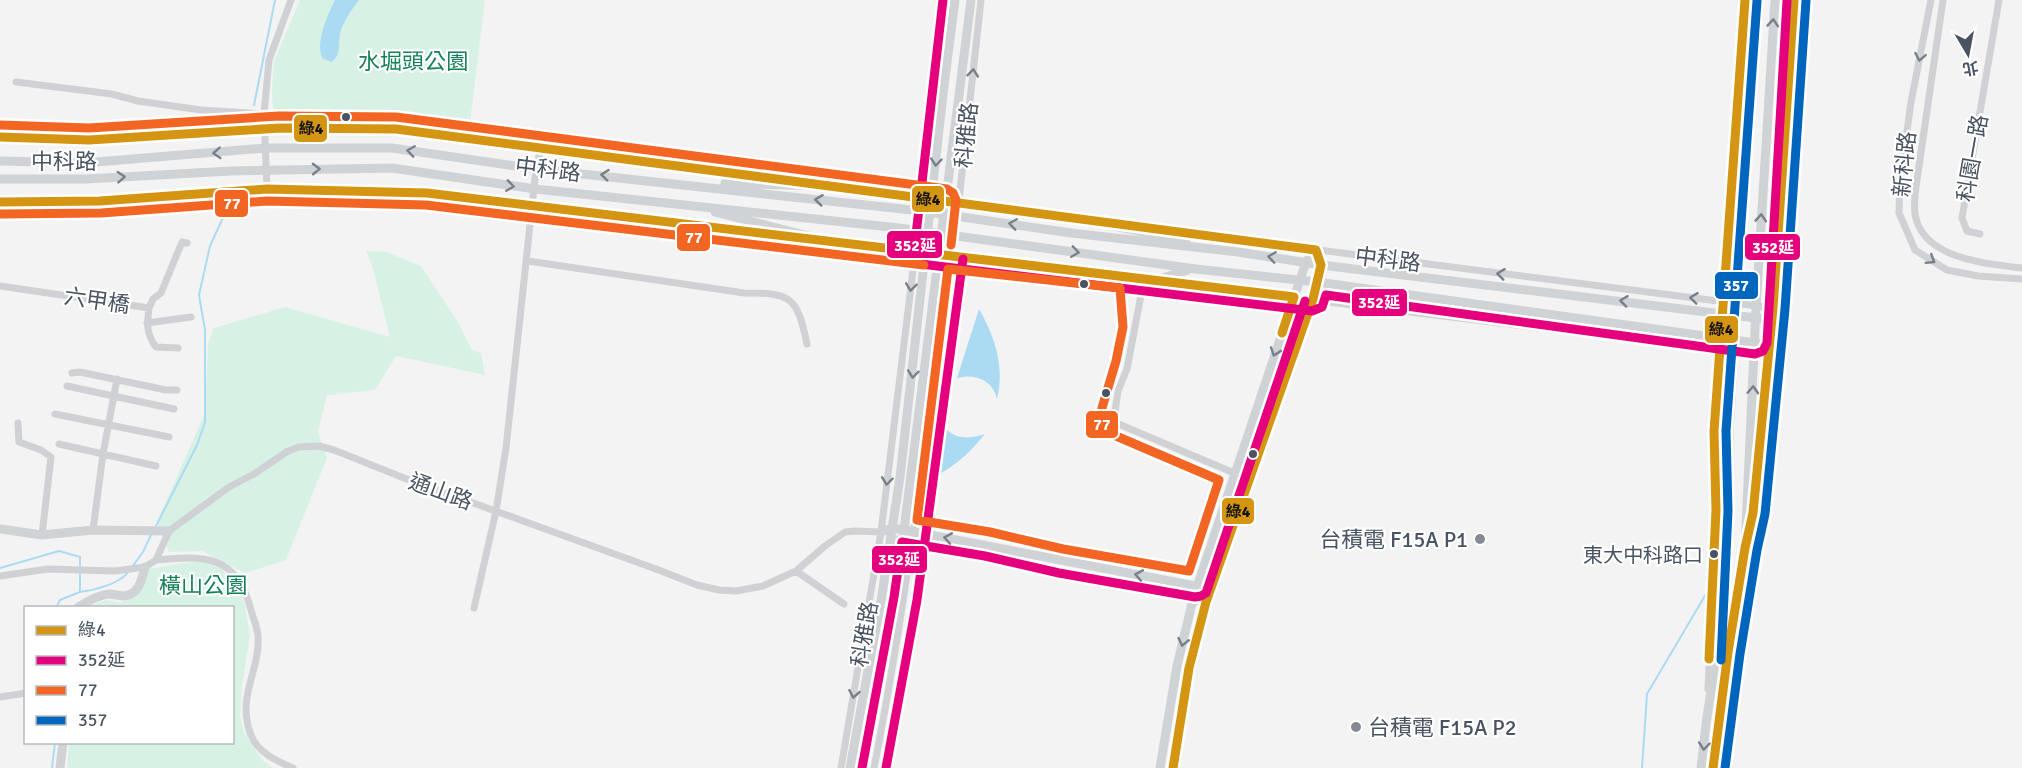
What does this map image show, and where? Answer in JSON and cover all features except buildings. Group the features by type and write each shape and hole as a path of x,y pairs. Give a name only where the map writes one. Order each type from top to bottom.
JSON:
{"street":[{"path":"267,189 264,114 269,60 283,16 291,0"},
{"name":"科雅路","path":"841,768 881,532 921,252 928,232 927,199 946,0"},
{"name":"科雅路","path":"927,199 955,0"},
{"name":"科雅路","path":"864,768 904,530 971,0"},
{"name":"科雅路","path":"874,768 914,537 947,277 955,236 981,0"},
{"path":"1706,724 1716,510 1714,431 1745,0"},
{"path":"1701,768 1723,610 1728,543 1729,431 1733,352 1757,0"},
{"path":"1745,548 1755,318 1775,0"},
{"path":"1713,768 1728,652 1753,513 1773,308 1794,0"},
{"name":"新科路","path":"1931,0 1911,102 1900,182 1899,213 1915,250 1947,270 1978,276 2022,279"},
{"name":"新科路","path":"1943,0 1915,215 1924,234 1940,249 1979,263 2022,268"},
{"name":"科園一路","path":"1980,234 1967,231 1962,218 1999,0"},
{"path":"16,82 112,94 138,101 190,109 264,114"},
{"name":"中科路","path":"0,137 89,140 265,130 396,129 1095,222 1773,308"},
{"path":"474,608 496,511 506,448 528,261 536,169 541,147"},
{"name":"中科路","path":"0,161 84,163 266,148 392,148 536,169 663,181 926,212 1071,233 1238,252 1321,265 1772,320"},
{"name":"中科路","path":"0,179 86,179 267,170 392,168 535,189 928,232 1196,269 1317,282 1770,345"},
{"path":"663,181 821,186"},
{"name":"中科路","path":"0,202 100,201 267,189 427,193 1769,356"},
{"path":"684,204 824,240"},
{"name":"科雅路","path":"850,768 882,596 904,442 921,252 918,231 926,212"},
{"path":"1095,222 1238,252"},
{"name":"六甲橋","path":"0,286 149,308 153,299 161,293 182,242 187,243"},
{"path":"1160,768 1177,666 1197,585 1299,280 1306,262 1316,250"},
{"path":"1173,768 1189,668 1206,602 1313,299 1321,265 1316,250"},
{"path":"528,261 744,293 770,293 785,296 796,305 807,344"},
{"path":"1196,269 1156,280 1141,295 1127,369 1118,391 1113,418 1114,422 1234,473"},
{"path":"149,308 148,336 156,347 178,348"},
{"path":"147,323 191,317"},
{"path":"72,373 80,372 166,390 177,390"},
{"path":"93,530 103,454 117,379"},
{"path":"67,386 174,409"},
{"path":"55,414 169,437"},
{"path":"18,423 20,442 41,450 51,458 42,535"},
{"path":"59,444 156,466"},
{"name":"通山路","path":"169,531 229,487 254,474 288,451 298,447 319,446 656,568 697,585 719,590 736,591 763,586 796,571 845,532 881,532"},
{"path":"881,532 892,528 904,530 914,537 1206,602"},
{"path":"0,529 42,535 93,530 169,531 156,560"},
{"path":"881,532 890,539 902,540 914,537 1211,589"},
{"path":"0,576 48,569 126,570 145,567 156,560 191,558 210,560 227,567 242,583 258,636 246,696 248,723 252,737 270,757 293,768"},
{"path":"80,606 89,600 107,594 125,596 136,591 145,567"},
{"path":"796,571 844,604"},
{"path":"0,697 24,693"},
{"path":"60,768 63,744"}],"green space":[{"name":"水堀頭公園","path":"300,0 485,0 469,130 397,121 274,121 272,92 274,61"},
{"path":"366,251 386,252 421,266 458,322 472,350 481,353 485,375 396,356 375,390 327,395 318,432 327,458 286,560 245,573 202,551 169,552 157,522 205,413 208,343 214,328 285,307 390,337 372,265"},
{"name":"橫山公園","path":"210,559 239,588 250,635 240,717 244,732 263,761 273,768 67,768 69,744 234,744 234,606 90,606 106,600 121,603 136,594 148,569"}],"water":[{"path":"335,0 359,0 343,26 337,55 332,62 323,59 320,46 323,30"},
{"path":"979,309 990,330 997,352 1000,375 997,399 992,387 977,377 957,378"},
{"path":"943,426 952,434 962,437 985,434 959,461 927,480"}],"waterway":[{"path":"254,105 275,0"},
{"path":"250,126 252,117"},
{"path":"155,528 197,445 205,422 205,330 199,295 210,246 227,209 229,197"},
{"path":"132,567 143,552 152,533"},
{"path":"0,568 59,551 80,557 80,592 60,600 57,606"},
{"path":"80,592 113,583 129,571"},
{"path":"1642,768 1647,694 1706,594"},
{"path":"52,768 55,744"}],"transit line":[{"name":"352延","path":"943,0 914,252 915,259 921,264 1312,311 1322,307 1326,295 1755,354 1763,351 1767,343 1787,1"},
{"name":"綠4","path":"1709,659 1716,510 1714,431 1745,0"},
{"name":"綠4","path":"1713,768 1728,652 1753,513 1773,308 1794,0"},
{"name":"357","path":"1721,660 1728,511 1726,431 1757,1"},
{"name":"357","path":"1725,768 1740,654 1765,514 1785,309 1806,1"},
{"name":"77","path":"0,125 89,128 279,116 396,117 947,189 953,193 956,200 951,245"},
{"name":"綠4","path":"0,137 89,140 280,128 396,129 1316,250 1321,265 1313,299 1206,602 1189,668 1173,768"},
{"name":"綠4","path":"0,202 100,201 267,189 427,193 1294,297 1282,333"},
{"name":"77","path":"0,214 101,213 267,201 426,205 924,265"},
{"name":"352延","path":"886,768 917,600 963,259"},
{"name":"77","path":"948,269 1120,288 1123,327 1102,408 1102,425 1109,433 1219,480 1189,571 917,520 948,269"},
{"name":"352延","path":"862,768 902,542 1195,597 1206,593 1305,301"}],"place":[{"name":"台積電 F15A P1","path":"1480,539"},
{"name":"東大中科路口","path":"1714,554"},
{"name":"台積電 F15A P2","path":"1356,727"}]}
